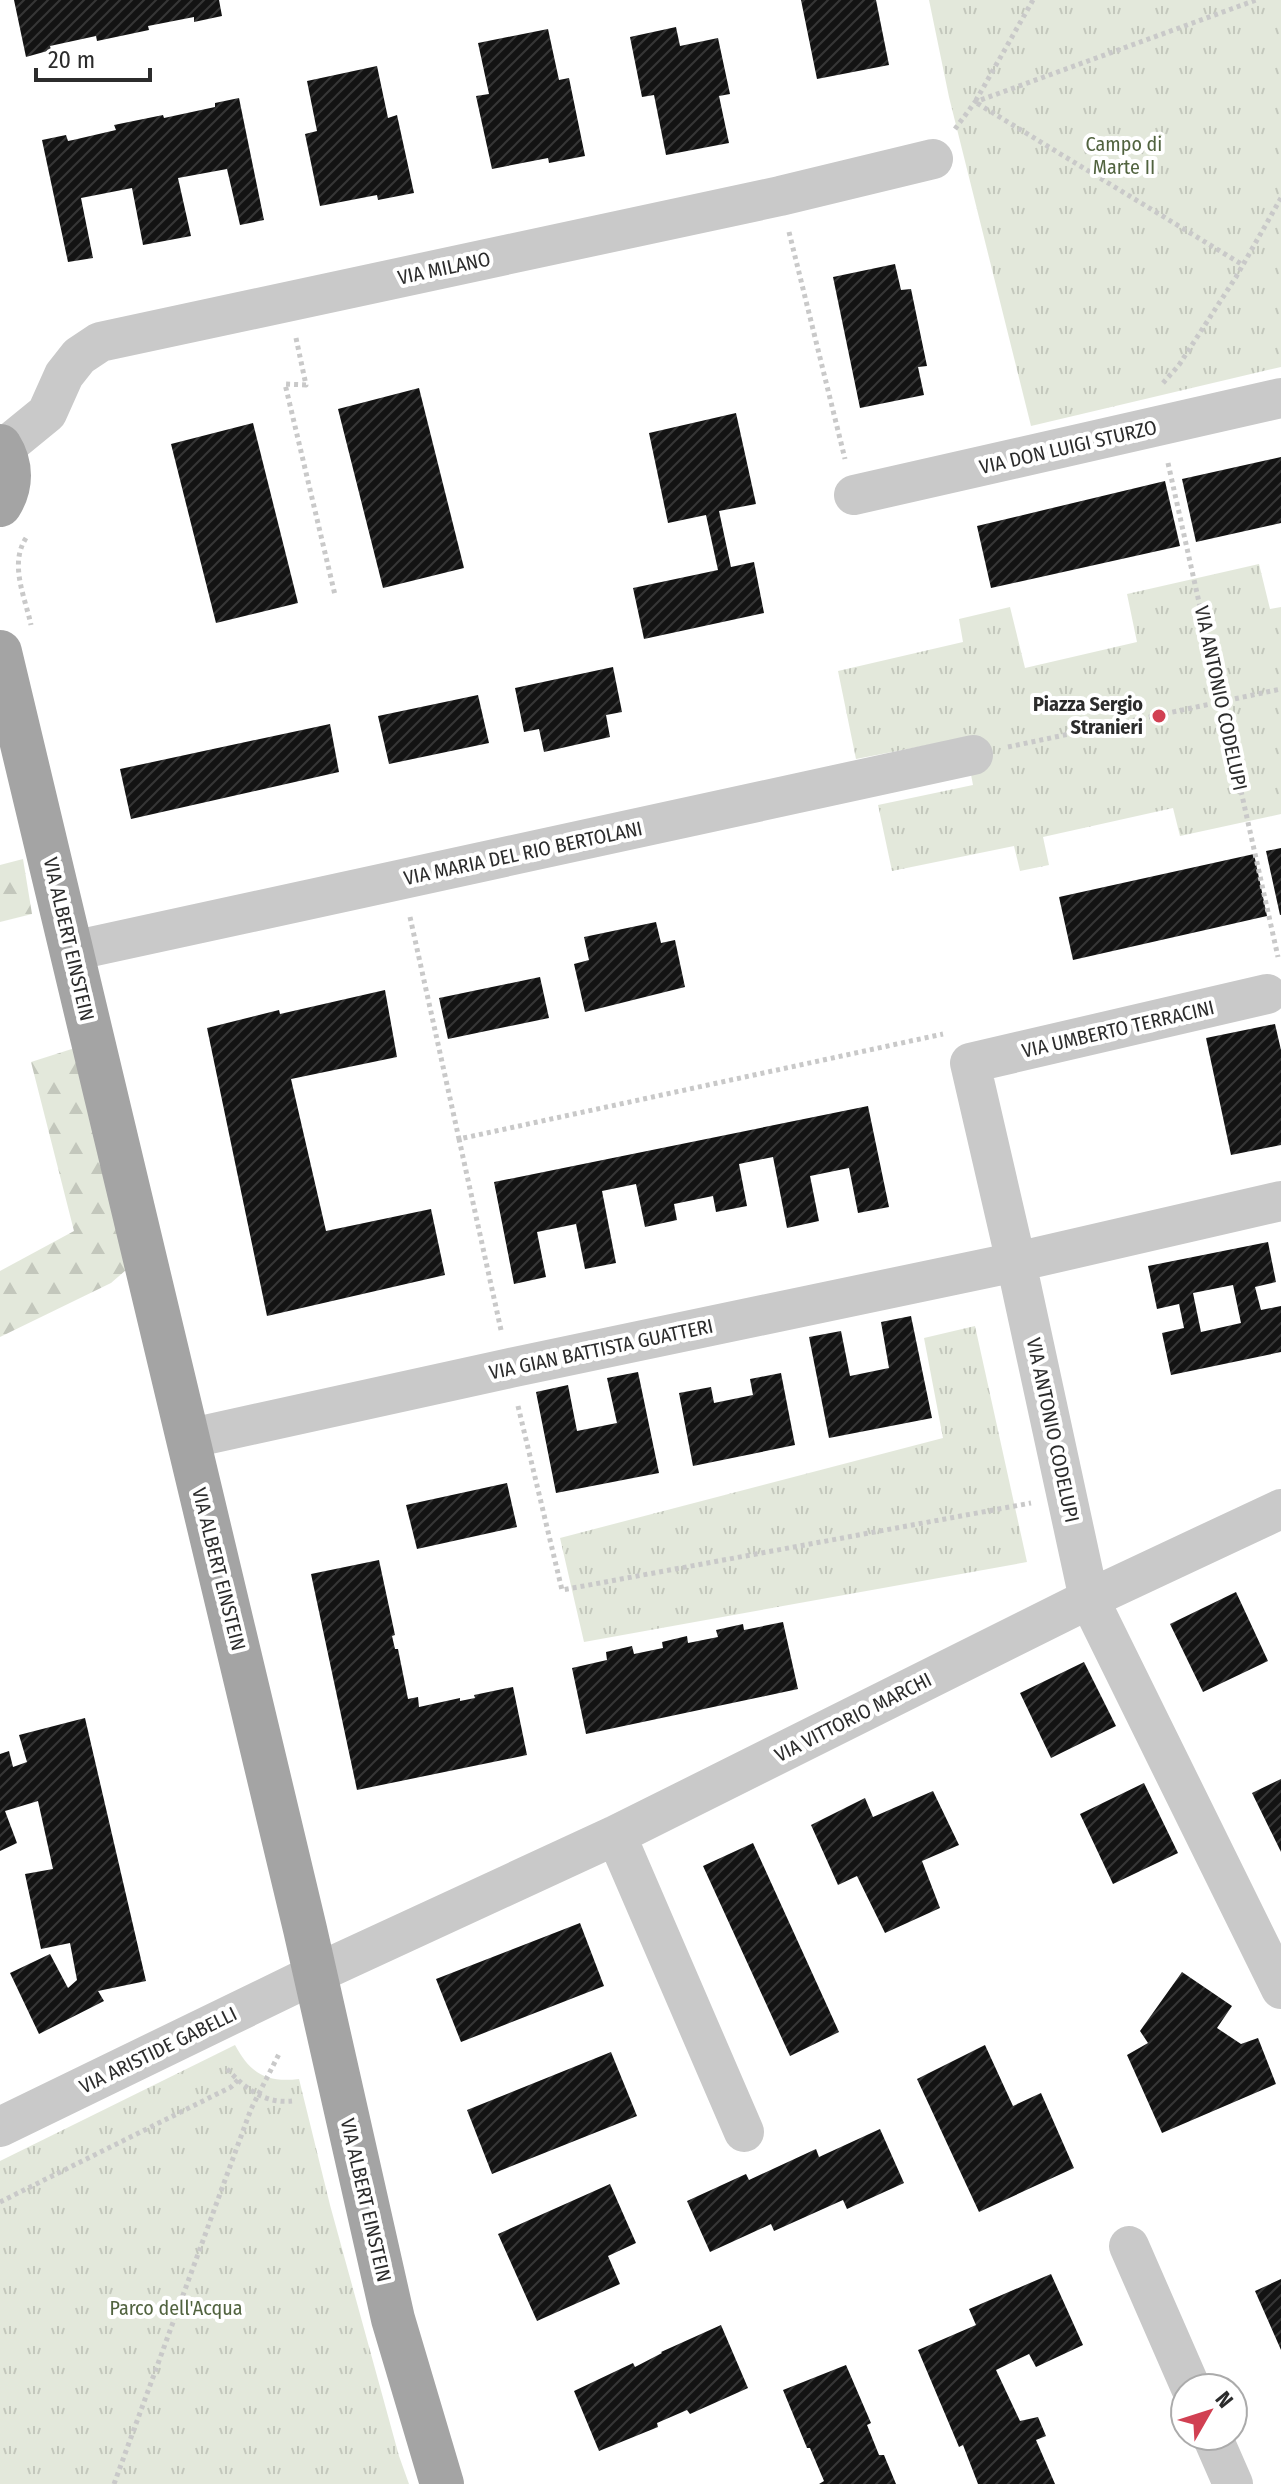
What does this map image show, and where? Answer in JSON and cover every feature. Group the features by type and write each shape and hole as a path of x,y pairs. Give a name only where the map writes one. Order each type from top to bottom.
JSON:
{"main road":[{"path":"0,505 10,480 9,463 1,447"},
{"name":"VIA ALBERT EINSTEIN","path":"0,652 315,1974 393,2319 442,2484"}],"street":[{"name":"VIA MILANO","path":"1,447 47,413 64,375 79,356 100,342 780,196 933,159"},
{"name":"VIA DON LUIGI STURZO","path":"854,495 1281,398"},
{"name":"VIA MARIA DEL RIO BERTOLANI","path":"72,951 973,755"},
{"name":"VIA UMBERTO TERRACINI","path":"1016,1262 970,1063 1274,982"},
{"name":"VIA GIAN BATTISTA GUATTERI","path":"187,1439 1016,1262 1281,1201"},
{"name":"VIA ANTONIO CODELUPI","path":"1016,1262 1089,1599"},
{"name":"VIA VITTORIO MARCHI","path":"315,1974 616,1835 1089,1599 1281,1509"},
{"path":"1089,1599 1281,1989"},
{"path":"616,1835 744,2132"},
{"name":"VIA ARISTIDE GABELLI","path":"0,2127 315,1974"},
{"path":"1129,2246 1184,2372"},
{"path":"1219,2452 1233,2484"}],"path":[{"path":"933,159 975,102 1033,0"},
{"path":"975,102 1256,0"},
{"path":"975,102 1243,265"},
{"path":"780,196 854,495"},
{"name":"VIA ANTONIO CODELUPI","path":"1274,982 1222,701 1153,393 1179,365 1243,265 1281,198"},
{"path":"288,302 306,385 285,384 335,595"},
{"path":"973,755 1281,689"},
{"path":"402,879 459,1139"},
{"path":"114,2484 258,2095 279,2054"},
{"path":"227,2069 258,2095 280,2102 292,2101"},
{"path":"0,2202 231,2087 238,2080"}],"green space":[{"name":"Campo di Marte II","path":"929,0 1281,0 1281,367 1031,426 949,97"},
{"path":"1259,564 1270,609 1281,607 1281,814 1180,836 1173,808 1043,837 1049,865 1020,871 1014,846 892,871 878,805 973,785 964,738 856,759 838,671 963,642 959,619 1010,607 1025,668 1137,642 1127,594"},
{"path":"23,859 32,914 0,922 0,865"},
{"path":"78,1047 126,1270 111,1283 0,1337 0,1271 74,1231 31,1062"},
{"path":"975,1326 1027,1562 584,1642 560,1538 943,1438 924,1338"},
{"name":"Parco dell'Acqua","path":"235,2045 247,2063 260,2074 277,2079 299,2079 330,2205 409,2484 0,2484 0,2161"}],"building":[{"path":"14,0 219,0 222,16 194,22 194,17 148,26 149,30 97,41 96,36 50,46 51,50 26,57"},
{"path":"801,0 876,0 889,65 817,79"},
{"path":"676,27 680,46 718,38 730,94 719,96 729,143 666,155 654,95 642,97 630,37"},
{"path":"548,29 559,80 569,78 585,156 549,163 548,158 492,169 476,96 489,94 478,43"},
{"path":"377,66 388,118 397,115 414,193 378,200 377,195 320,206 305,134 317,131 307,81"},
{"path":"239,98 264,220 240,225 227,169 178,178 191,236 143,245 132,188 81,198 93,258 68,262 42,140 66,135 68,141 73,140 116,130 114,125 215,107 215,103"},
{"path":"895,264 901,290 911,289 927,366 918,367 924,395 860,408 833,277"},
{"path":"419,388 464,568 383,588 338,409"},
{"path":"736,413 756,504 719,511 731,567 754,562 764,613 644,639 633,588 718,570 706,515 668,523 649,433"},
{"path":"253,423 298,603 216,623 171,444"},
{"path":"1281,457 1281,523 1196,542 1182,479"},
{"path":"1165,481 1180,546 991,588 977,526"},
{"path":"613,667 622,712 606,715 610,737 544,752 539,729 524,732 515,688"},
{"path":"478,695 489,743 389,764 378,716"},
{"path":"330,724 339,772 131,819 120,769"},
{"path":"1281,848 1281,915 1280,915 1266,851"},
{"path":"1254,854 1267,916 1073,960 1059,897"},
{"path":"656,922 661,943 675,940 685,987 585,1012 574,964 589,960 584,937"},
{"path":"540,977 549,1018 448,1039 439,998"},
{"path":"385,990 397,1057 291,1079 326,1231 431,1209 445,1275 267,1316 207,1028 279,1010 280,1014"},
{"path":"1275,1024 1281,1050 1281,1145 1231,1155 1206,1038"},
{"path":"868,1106 889,1207 858,1213 849,1168 810,1176 819,1221 787,1228 773,1157 739,1164 747,1206 716,1212 713,1196 674,1204 677,1220 645,1227 636,1184 602,1191 616,1263 585,1269 576,1224 537,1232 546,1277 514,1284 494,1182"},
{"path":"1268,1242 1276,1282 1255,1287 1261,1310 1281,1306 1281,1352 1171,1375 1162,1333 1184,1328 1179,1304 1157,1309 1148,1266","holes":["1233,1285 1241,1323 1201,1332 1193,1293"]},
{"path":"911,1316 932,1418 829,1438 809,1337 841,1331 850,1376 889,1368 881,1322"},
{"path":"638,1372 659,1473 556,1493 536,1392 568,1385 577,1431 617,1423 607,1378"},
{"path":"781,1373 795,1445 693,1466 679,1393 711,1387 714,1403 753,1395 750,1379"},
{"path":"507,1483 517,1527 417,1549 406,1505"},
{"path":"379,1560 395,1635 392,1636 395,1649 398,1649 408,1699 418,1697 419,1707 475,1698 474,1695 513,1687 527,1755 357,1790 311,1574"},
{"path":"1236,1592 1268,1661 1203,1692 1170,1624"},
{"path":"783,1622 798,1689 586,1734 572,1668 607,1660 606,1652 632,1646 634,1654 663,1648 662,1642 687,1636 688,1643 718,1637 716,1630 743,1624 744,1630"},
{"path":"1084,1662 1116,1726 1051,1758 1020,1693"},
{"path":"85,1718 146,1981 98,1991 104,2001 39,2034 10,1973 50,1954 68,1988 77,1980 70,1943 41,1949 25,1874 53,1869 38,1801 5,1811 17,1843 0,1851 0,1754 9,1751 13,1767 27,1762 19,1735"},
{"path":"1281,1779 1281,1852 1252,1793"},
{"path":"1144,1783 1178,1853 1113,1884 1080,1814"},
{"path":"933,1791 959,1845 922,1861 940,1908 885,1933 857,1876 838,1885 811,1825 865,1798 873,1817"},
{"path":"753,1843 839,2032 790,2056 703,1866"},
{"path":"580,1923 604,1986 461,2042 436,1979"},
{"path":"1182,1972 1232,2006 1217,2028 1241,2044 1258,2038 1276,2084 1162,2133 1127,2055 1148,2043 1140,2031"},
{"path":"985,2045 1013,2106 1041,2093 1074,2168 979,2212 917,2079"},
{"path":"611,2052 637,2116 492,2174 467,2110"},
{"path":"880,2129 904,2183 847,2209 843,2200 774,2231 771,2224 710,2252 687,2201 746,2174 749,2180 816,2149 819,2157"},
{"path":"610,2184 636,2243 608,2256 620,2284 537,2321 498,2234"},
{"path":"1051,2274 1083,2345 1036,2367 1029,2354 996,2370 1020,2421 1038,2417 1046,2436 1036,2440 1055,2484 978,2484 918,2350 976,2325 969,2309"},
{"path":"1281,2279 1281,2350 1255,2291"},
{"path":"721,2325 748,2388 690,2414 687,2410 657,2423 658,2427 599,2451 574,2391 633,2363 635,2367"},
{"path":"846,2365 871,2423 867,2425 879,2455 884,2455 896,2484 819,2484 824,2481 783,2390"}],"place":[{"name":"Piazza Sergio Stranieri","path":"1159,716"}]}
